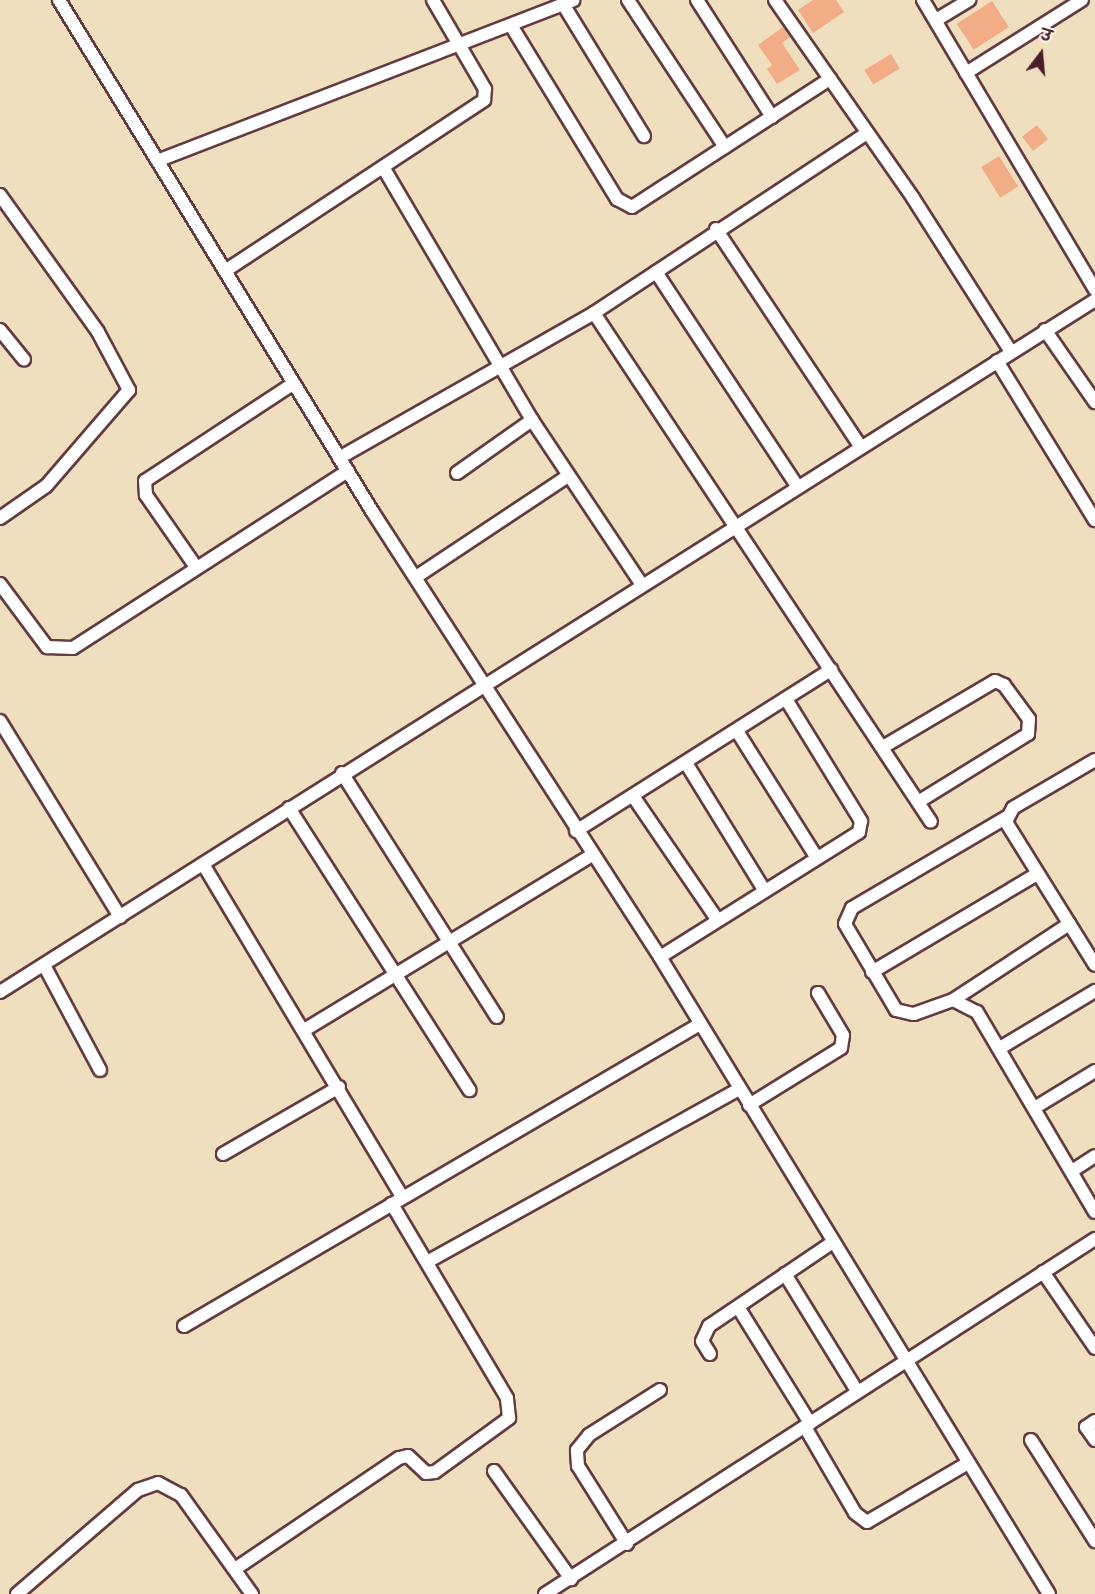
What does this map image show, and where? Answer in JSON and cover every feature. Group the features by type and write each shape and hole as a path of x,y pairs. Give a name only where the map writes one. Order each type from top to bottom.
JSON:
{"street":[{"path":"59,0 162,159 339,458 576,831 660,957 903,1359 1049,1594"},
{"path":"228,269 484,100 484,89 433,0"},
{"path":"628,0 725,147"},
{"path":"697,0 772,117"},
{"path":"776,0 1011,351"},
{"path":"923,0 1095,290"},
{"path":"936,20 969,0"},
{"path":"966,73 1082,0"},
{"path":"162,159 459,43 512,27 568,2 644,136"},
{"path":"512,27 625,206 638,206 830,79"},
{"path":"339,458 502,368 594,313 716,229 867,133"},
{"path":"383,167 532,420 642,585"},
{"path":"0,195 103,340 129,390 50,482 0,518"},
{"path":"716,229 860,446"},
{"path":"656,272 797,486"},
{"path":"0,992 483,683 1095,300"},
{"path":"594,313 731,527 831,670 931,822"},
{"path":"0,330 24,360"},
{"path":"1045,330 1095,402"},
{"path":"996,361 1095,520"},
{"path":"196,567 146,495 145,481 294,383"},
{"path":"457,473 532,420"},
{"path":"0,584 41,641 61,651 348,471"},
{"path":"416,577 568,476"},
{"path":"576,831 831,670"},
{"path":"883,747 994,681 1004,685 1029,719 1028,734 918,802"},
{"path":"660,957 763,888 856,835 861,821 786,699"},
{"path":"0,721 120,917"},
{"path":"737,731 817,858"},
{"path":"1069,924 953,1000 901,1013 872,972 846,929 847,913 1007,817 1095,760"},
{"path":"686,763 763,888"},
{"path":"342,773 497,1017"},
{"path":"633,796 717,919"},
{"path":"289,808 397,972 469,1090"},
{"path":"1007,817 1037,874 1095,965"},
{"path":"306,1029 592,855"},
{"path":"203,864 306,1029 339,1087 427,1262 507,1398 509,1418 435,1472 426,1473 408,1456 399,1458 235,1569"},
{"path":"872,972 1037,874"},
{"path":"44,965 100,1070"},
{"path":"1000,1048 1095,992"},
{"path":"749,1105 841,1048 843,1035 818,993"},
{"path":"953,1000 976,1012 1036,1107 1095,1212"},
{"path":"183,1326 700,1024"},
{"path":"1036,1107 1095,1071"},
{"path":"223,1154 339,1087"},
{"path":"427,1262 739,1089"},
{"path":"1072,1171 1095,1156"},
{"path":"545,1594 627,1544 903,1359 1095,1239"},
{"path":"710,1354 702,1341 705,1330 832,1242"},
{"path":"1043,1272 1095,1348"},
{"path":"785,1274 857,1391"},
{"path":"738,1307 855,1513 867,1522 968,1462"},
{"path":"627,1544 578,1467 577,1450 590,1435 660,1390"},
{"path":"1095,1421 1086,1427 1095,1440"},
{"path":"1031,1440 1095,1541"},
{"path":"494,1471 571,1579"},
{"path":"16,1594 138,1490 158,1483 181,1496 252,1594"}],"building":[{"path":"813,0 836,0 844,12 813,33 798,10"},
{"path":"992,1 1009,27 974,50 957,24"},
{"path":"783,27 790,37 782,43 800,70 777,84 767,69 772,65 758,45"},
{"path":"891,54 900,69 873,85 864,70"},
{"path":"1037,125 1048,139 1033,151 1022,137"},
{"path":"999,156 1018,187 1000,198 981,167"}]}
